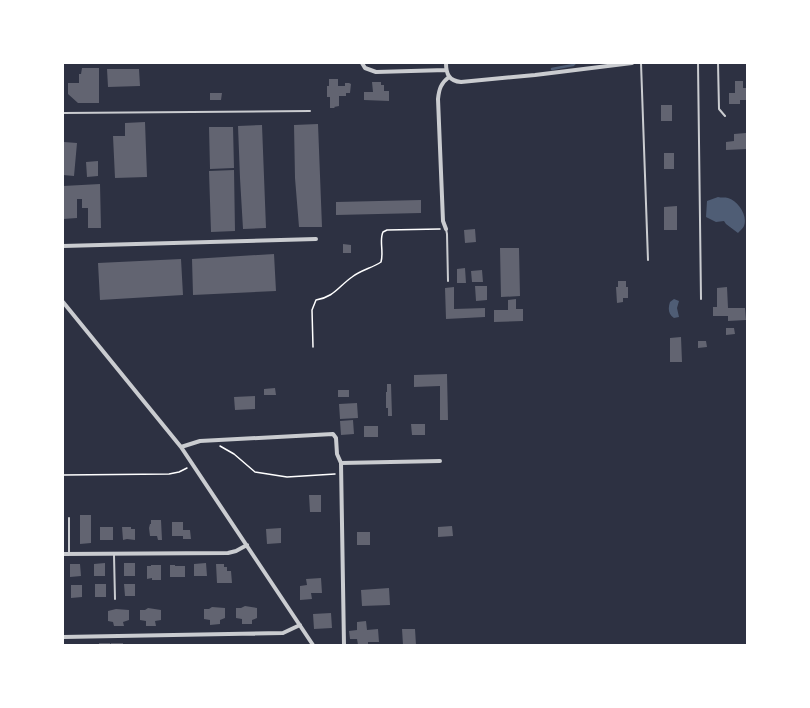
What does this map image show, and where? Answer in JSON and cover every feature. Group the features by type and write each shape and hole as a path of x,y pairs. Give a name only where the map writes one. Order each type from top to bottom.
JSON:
{"street":[{"path":"362,63 369,71 376,72 446,70"},
{"path":"446,63 446,70 449,77 454,81 461,82 535,75 632,63"},
{"path":"446,229 443,221 438,91 441,85 449,77"},
{"path":"63,246 316,239"},
{"path":"63,302 181,447 313,645"},
{"path":"181,447 200,442 333,434 336,438 337,454 341,463 342,474 344,645"},
{"path":"341,463 440,461"},
{"path":"63,554 228,553 247,546"},
{"path":"63,637 284,633 300,625"}],"lane":[{"path":"641,63 648,260"},
{"path":"698,63 701,299"},
{"path":"718,63 718,109 725,116"},
{"path":"63,113 310,111"},
{"path":"446,229 448,281"},
{"path":"69,518 69,554"},
{"path":"114,554 115,599"}],"path":[{"path":"313,347 312,310 316,300 326,298 353,276 381,262 383,255 381,238 383,232 387,230 446,229"},
{"path":"212,441 234,454 256,472 287,477 342,474"},
{"path":"63,475 169,474 179,472 192,465"}],"water":[{"path":"718,197 727,198 739,205 745,217 745,222 744,227 738,233 724,221 716,222 706,217 707,201"},
{"path":"674,299 679,301 677,308 679,317 674,318 669,309 670,302"}],"building":[{"path":"82,68 99,68 99,103 78,103 68,94 68,83 79,83 79,74 81,74"},
{"path":"107,69 139,69 140,86 108,87"},
{"path":"329,79 338,79 338,86 345,86 345,83 351,84 350,93 346,93 346,96 339,96 339,106 334,107 335,108 330,108 330,97 327,97 327,86 329,86"},
{"path":"735,81 743,81 743,88 746,88 746,100 740,100 740,104 729,104 729,93 735,93"},
{"path":"372,82 381,82 381,85 384,85 384,91 389,91 389,101 364,100 364,92 373,92"},
{"path":"210,93 222,93 221,100 210,100"},
{"path":"661,105 672,105 672,121 661,121"},
{"path":"145,122 147,177 115,178 113,136 125,136 125,123"},
{"path":"318,124 322,227 299,227 295,178 294,125"},
{"path":"262,125 266,228 243,229 238,126"},
{"path":"209,127 233,127 234,168 210,169"},
{"path":"746,133 747,149 726,150 726,142 734,141 734,134"},
{"path":"64,142 77,143 74,176 63,175"},
{"path":"664,153 674,153 674,169 664,169"},
{"path":"98,161 98,176 87,177 86,162"},
{"path":"234,170 235,231 211,232 209,171"},
{"path":"100,184 101,228 88,228 88,208 82,208 82,199 77,199 77,218 63,219 63,186"},
{"path":"421,200 421,213 336,215 336,202"},
{"path":"677,206 677,230 664,230 664,207"},
{"path":"475,229 476,242 465,243 464,230"},
{"path":"343,244 351,245 351,253 343,253"},
{"path":"500,248 519,248 520,296 501,297"},
{"path":"274,254 276,291 193,295 192,259"},
{"path":"181,259 183,295 100,300 98,263"},
{"path":"465,268 466,283 457,283 457,269"},
{"path":"482,270 483,282 472,282 471,271"},
{"path":"618,281 626,281 626,287 628,287 628,298 623,298 623,302 617,303 616,287 618,287"},
{"path":"475,286 487,286 487,300 476,301"},
{"path":"454,287 454,309 485,308 485,317 446,319 445,288"},
{"path":"727,287 728,308 745,308 746,320 728,321 728,316 713,316 713,307 717,307 717,288"},
{"path":"516,299 516,309 523,309 523,321 494,322 494,310 508,310 508,300"},
{"path":"726,328 734,328 735,334 726,335"},
{"path":"681,337 682,362 670,362 670,338"},
{"path":"698,341 706,341 707,347 698,348"},
{"path":"447,374 448,420 440,420 440,386 414,387 414,375"},
{"path":"387,384 391,384 392,416 388,416 388,408 386,408"},
{"path":"275,388 276,395 264,395 264,389"},
{"path":"338,390 349,390 349,397 338,397"},
{"path":"255,396 255,409 235,410 234,397"},
{"path":"357,403 358,418 340,419 339,404"},
{"path":"353,420 354,434 341,435 340,421"},
{"path":"411,424 425,424 425,435 412,435"},
{"path":"364,426 378,426 378,437 364,437"},
{"path":"309,495 321,495 321,512 310,512"},
{"path":"80,515 91,515 91,543 80,544"},
{"path":"151,520 161,520 162,540 158,540 157,536 150,536 149,528"},
{"path":"172,522 183,522 183,530 190,530 191,539 183,539 183,536 172,536"},
{"path":"452,526 453,536 438,537 438,527"},
{"path":"100,527 113,527 113,540 100,540"},
{"path":"122,527 131,527 131,529 135,529 135,540 123,540"},
{"path":"281,528 281,543 267,544 266,529"},
{"path":"357,532 370,532 370,545 357,545"},
{"path":"105,563 105,576 94,576 94,564"},
{"path":"124,563 135,563 135,576 124,576"},
{"path":"206,563 207,576 194,576 194,564"},
{"path":"70,564 80,564 81,576 70,577"},
{"path":"216,564 224,564 224,567 227,567 227,571 231,571 232,583 217,583"},
{"path":"161,565 161,580 152,580 152,578 147,579 147,566"},
{"path":"170,565 185,566 185,577 170,577"},
{"path":"321,578 322,593 311,593 312,599 300,600 300,586 307,585 306,579"},
{"path":"95,584 106,584 106,597 95,597"},
{"path":"124,584 135,584 135,596 125,596"},
{"path":"71,585 82,585 82,597 71,598"},
{"path":"389,588 390,605 362,606 361,590"},
{"path":"245,606 257,608 257,618 252,620 252,624 242,624 242,619 236,618 236,608"},
{"path":"212,607 225,608 225,618 220,620 220,624 210,625 210,620 204,619 204,609 209,609"},
{"path":"148,608 161,610 161,620 155,621 156,626 146,626 146,621 140,620 140,610 145,610"},
{"path":"116,609 129,610 129,620 123,622 124,626 114,626 113,622 108,621 108,611"},
{"path":"331,613 332,628 314,629 313,614"},
{"path":"366,621 367,630 378,629 379,642 368,642 368,645 358,645 357,639 350,639 349,631 357,630 357,622"},
{"path":"402,629 415,629 416,645 403,645"},
{"path":"99,643 110,643 111,645 99,645"},
{"path":"111,643 123,643 123,645 111,645"}],"waterway":[{"path":"552,69 573,65 575,63"}]}
